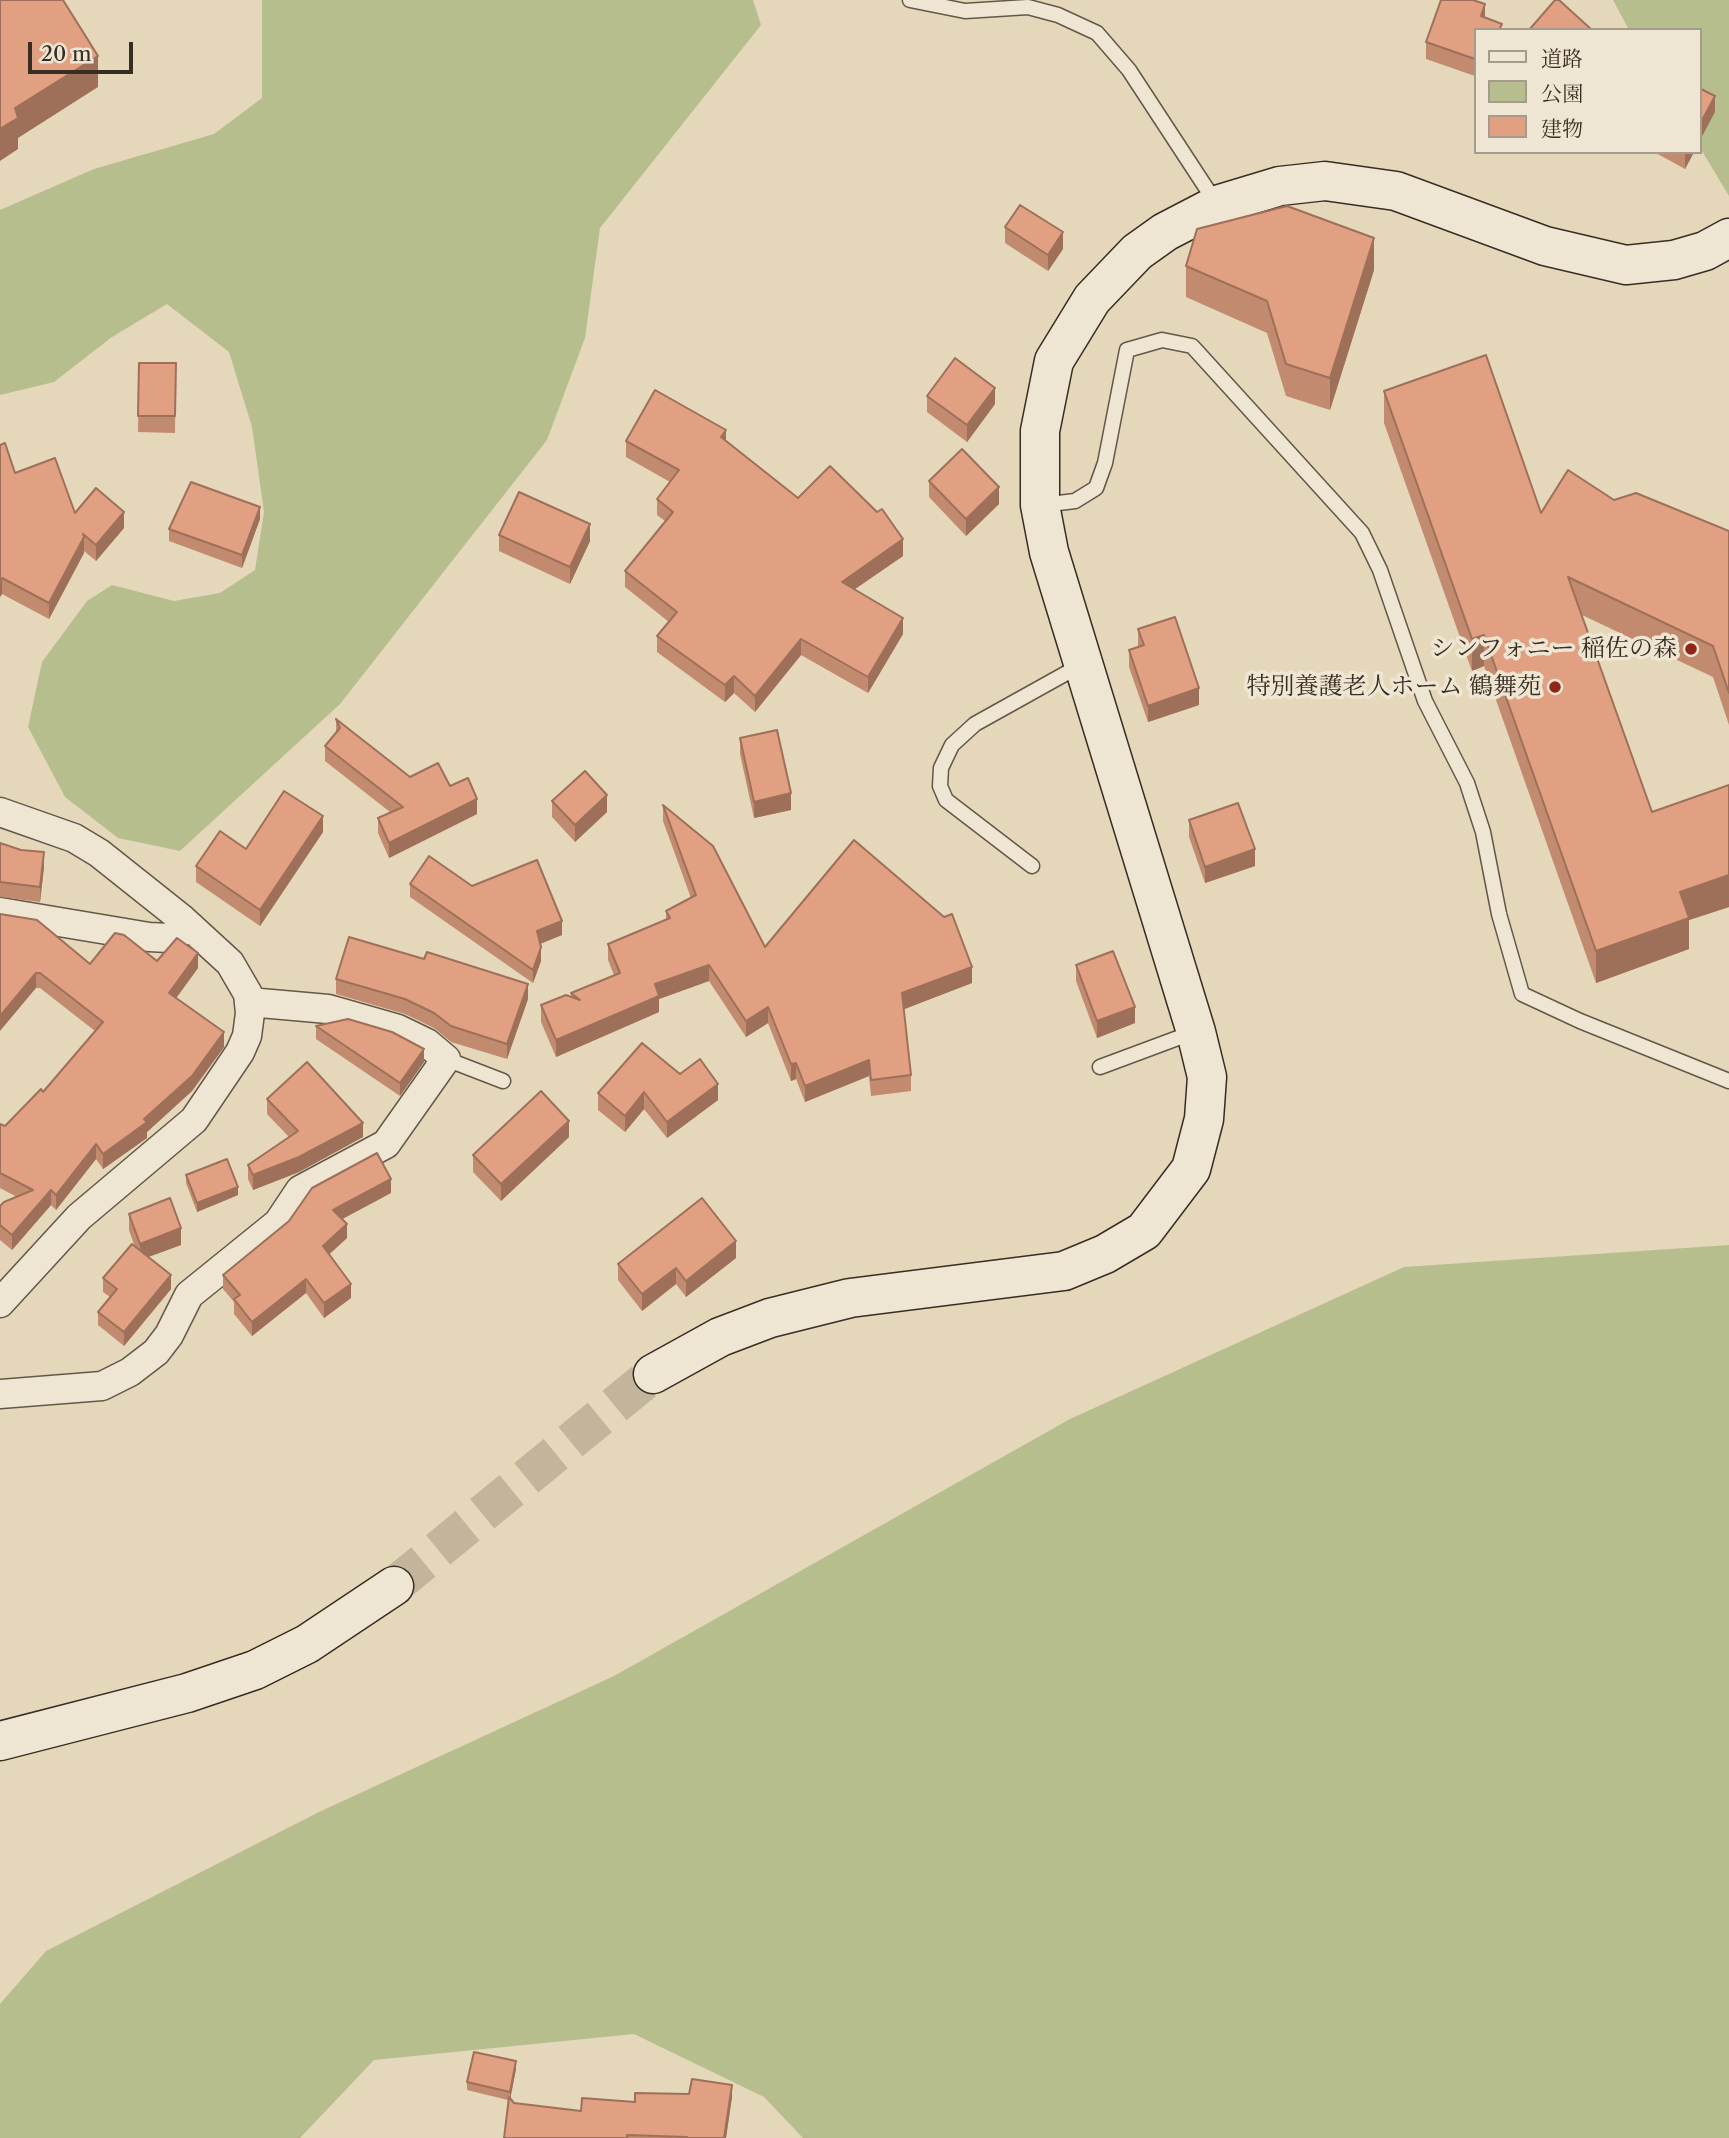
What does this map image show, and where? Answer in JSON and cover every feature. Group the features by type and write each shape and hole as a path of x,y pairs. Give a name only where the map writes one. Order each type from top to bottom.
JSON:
{"street":[{"path":"653,1374 720,1337 770,1318 850,1298 1064,1271 1105,1254 1144,1231 1191,1169 1204,1119 1207,1077 1196,1031 1049,552 1040,505 1039,465 1044,404 1054,360 1092,299 1137,252 1165,232 1217,205 1280,186 1325,181 1396,191 1545,246 1626,265 1674,260 1704,251 1729,238"},
{"path":"0,812 74,838 99,853 191,927 230,963 242,979 249,1002 247,1036 240,1052 194,1120 79,1217 0,1303"},
{"path":"0,912 149,937 169,938 191,927"},
{"path":"0,1394 102,1386 130,1372 156,1352 169,1335 189,1295 278,1223 300,1190 386,1144 446,1059 427,1043 398,1029 328,1009 249,1002"},
{"path":"0,1741 187,1693 255,1670 307,1644 394,1586"}],"lane":[{"path":"909,0 965,11 1028,6 1058,15 1097,33 1129,69 1217,205"},
{"path":"1040,505 1075,501 1096,488 1105,463 1127,351 1162,340 1192,346 1363,533 1380,570 1425,701 1467,783 1483,832 1499,914 1522,994 1580,1021 1729,1081"},
{"path":"1032,866 946,800 940,786 941,768 952,746 975,724 1083,665"},
{"path":"1100,1067 1196,1031"},
{"path":"446,1059 503,1081"}],"green space":[{"path":"262,0 753,0 761,25 600,228 585,338 547,440 340,704 180,851 118,838 65,797 28,727 42,662 87,601 112,585 174,601 220,593 255,570 264,512 252,427 229,352 167,304 112,337 54,382 0,395 0,210 94,169 214,134 262,98"},
{"path":"1613,0 1729,0 1729,196 1701,149 1701,28 1628,28"},
{"path":"1729,1245 1729,2138 803,2138 764,2097 634,2034 374,2060 300,2138 0,2138 0,2004 46,1951 319,1812 614,1676 1070,1419 1404,1267"}],"building":[{"path":"0,0 63,0 98,56 15,108 18,118 0,129"},
{"path":"1441,0 1473,0 1485,4 1481,16 1502,24 1500,28 1474,28 1474,59 1426,42"},
{"path":"1555,0 1559,0 1590,28 1531,28"},
{"path":"1701,89 1715,96 1701,122"},
{"path":"1020,205 1063,232 1048,255 1005,227"},
{"path":"1287,206 1374,238 1330,378 1286,364 1267,301 1186,266 1197,229"},
{"name":"特別養護老人ホーム 鶴舞苑","path":"1486,355 1541,513 1568,470 1614,500 1636,493 1729,531 1729,693 1713,646 1568,577 1652,812 1729,785 1729,875 1680,892 1689,918 1596,951 1484,635 1472,639 1384,391"},
{"path":"955,358 995,388 967,425 927,396"},
{"path":"139,363 176,363 175,416 138,416"},
{"path":"655,390 726,430 721,437 798,498 830,466 877,512 882,509 903,539 842,582 903,618 868,677 801,639 755,696 734,676 725,685 657,636 677,612 625,571 673,512 657,499 679,470 626,441"},
{"path":"5,443 15,473 55,458 75,513 96,488 124,512 96,545 83,534 84,537 49,603 2,578 0,581 0,445"},
{"path":"962,449 999,487 966,519 929,481"},
{"path":"191,482 260,507 242,555 169,529"},
{"path":"519,492 590,524 570,567 499,535"},
{"path":"1175,617 1199,688 1148,706 1129,650 1144,645 1138,629"},
{"path":"336,719 410,777 438,763 450,786 468,778 477,799 389,843 378,818 403,807 325,746 340,728"},
{"path":"777,730 791,793 754,802 740,738"},
{"path":"585,771 607,795 575,825 552,801"},
{"path":"284,791 323,816 260,910 196,866 220,831 246,849"},
{"path":"1238,803 1255,849 1205,867 1189,820"},
{"path":"663,805 713,846 765,947 854,840 944,917 952,914 972,967 902,993 911,1075 871,1080 869,1060 805,1086 796,1063 791,1064 768,1007 746,1021 709,965 655,984 659,996 556,1040 541,1005 566,995 580,1000 571,993 620,973 608,944 670,918 666,911 696,895"},
{"path":"0,843 21,850 44,852 40,887 0,882"},
{"path":"429,856 472,886 537,860 562,921 537,931 541,947 533,970 410,884"},
{"path":"0,914 37,920 90,964 115,933 124,935 157,961 177,938 198,953 169,993 224,1032 192,1076 144,1119 147,1122 103,1154 96,1144 56,1195 51,1190 12,1235 0,1225 0,1206 33,1190 0,1173 0,1124 5,1126 41,1089 43,1092 103,1022 40,973 36,973 0,1016"},
{"path":"349,937 424,959 427,952 528,984 507,1044 451,1026 434,1013 405,999 336,979"},
{"path":"1113,951 1135,1007 1097,1021 1076,965"},
{"path":"348,1019 392,1032 424,1049 400,1083 316,1026"},
{"path":"642,1043 680,1074 700,1059 718,1084 667,1122 644,1092 625,1116 598,1093"},
{"path":"307,1062 363,1123 299,1157 253,1175 248,1165 298,1131 267,1099"},
{"path":"541,1091 569,1121 501,1184 473,1155"},
{"path":"377,1153 391,1179 333,1210 347,1224 323,1246 351,1284 324,1303 306,1279 252,1322 234,1299 240,1295 223,1275 289,1221 312,1188"},
{"path":"227,1159 238,1187 197,1203 186,1175"},
{"path":"170,1198 181,1228 140,1244 129,1214"},
{"path":"702,1198 736,1241 686,1281 676,1268 642,1294 618,1264"},
{"path":"132,1244 171,1275 124,1332 98,1312 117,1289 103,1278"},
{"path":"474,2052 516,2061 510,2092 467,2082"},
{"path":"692,2079 732,2085 724,2138 627,2135 627,2138 504,2138 509,2097 514,2103 581,2111 582,2098 635,2102 635,2093 689,2094"}],"tunnel":[{"path":"394,1586 653,1374"}],"place":[{"name":"シンフォニー 稲佐の森","path":"1691,649"},
{"name":"特別養護老人ホーム 鶴舞苑","path":"1555,687"}]}
